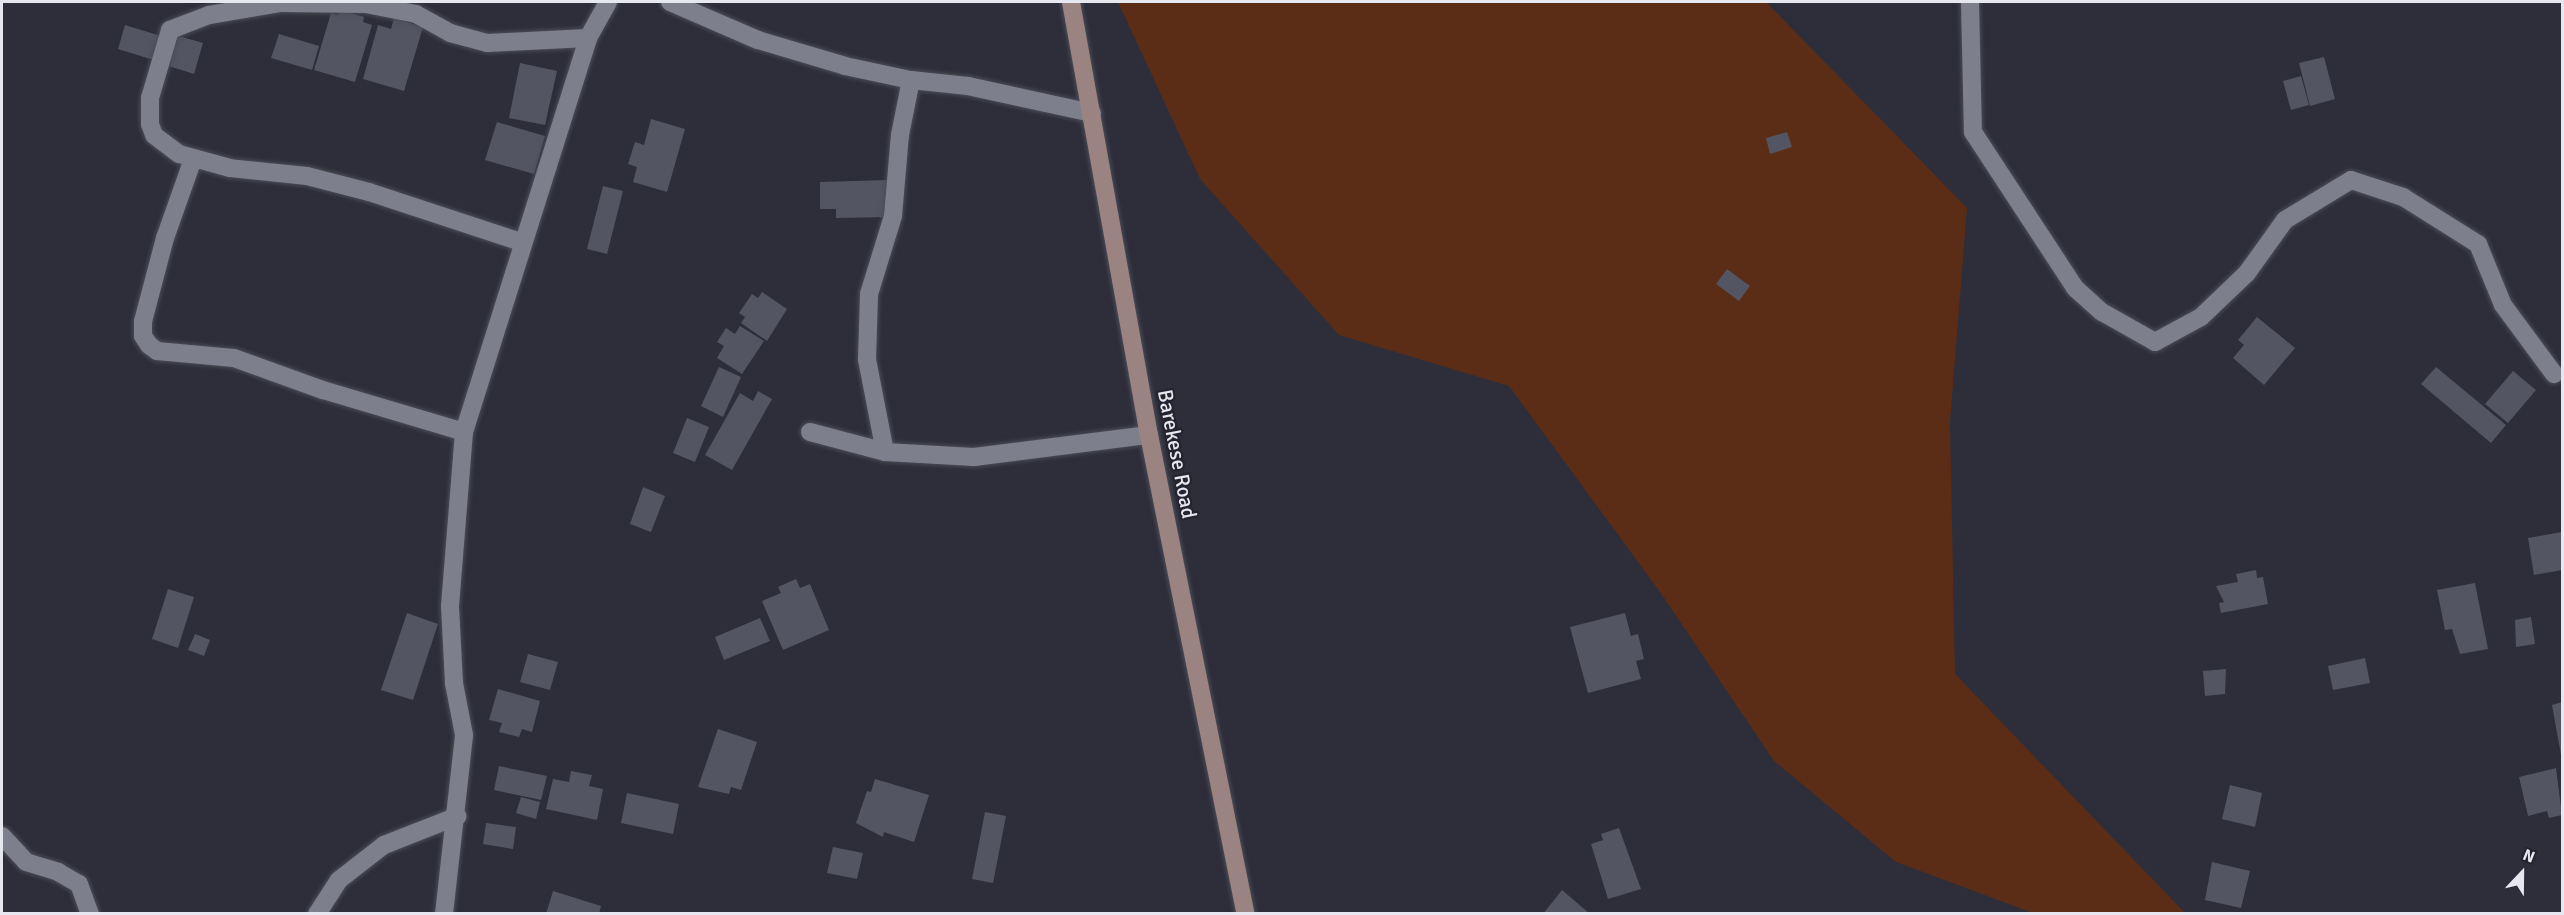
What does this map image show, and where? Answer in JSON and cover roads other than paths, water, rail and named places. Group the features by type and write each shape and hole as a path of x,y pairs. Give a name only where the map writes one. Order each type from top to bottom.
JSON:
{"main road":[{"name":"Barekese Road","path":"1071,2 1149,435 1246,914"}],"street":[{"path":"444,914 458,816 464,735 454,683 450,606 464,432 521,242 588,38 608,2"},
{"path":"670,2 758,40 845,66 911,80 968,86 1092,112"},
{"path":"1970,2 1973,132 2074,288 2102,312 2155,342 2201,317 2247,273 2285,220 2351,180 2403,197 2478,244 2503,305 2554,374"},
{"path":"521,242 349,186 193,159 162,142 154,135 150,124 150,98 170,30 193,20 281,3 366,4 416,14 450,33 487,43 588,38"},
{"path":"885,452 867,359 869,294 893,216 900,135 911,80"},
{"path":"193,159 165,238 143,321 143,336 149,345 157,351 234,358 333,394 464,432"},
{"path":"810,432 885,452 974,457 1149,435"},
{"path":"317,914 339,880 384,845 458,816"},
{"path":"2,836 26,862 58,872 79,884 90,914"}]}
